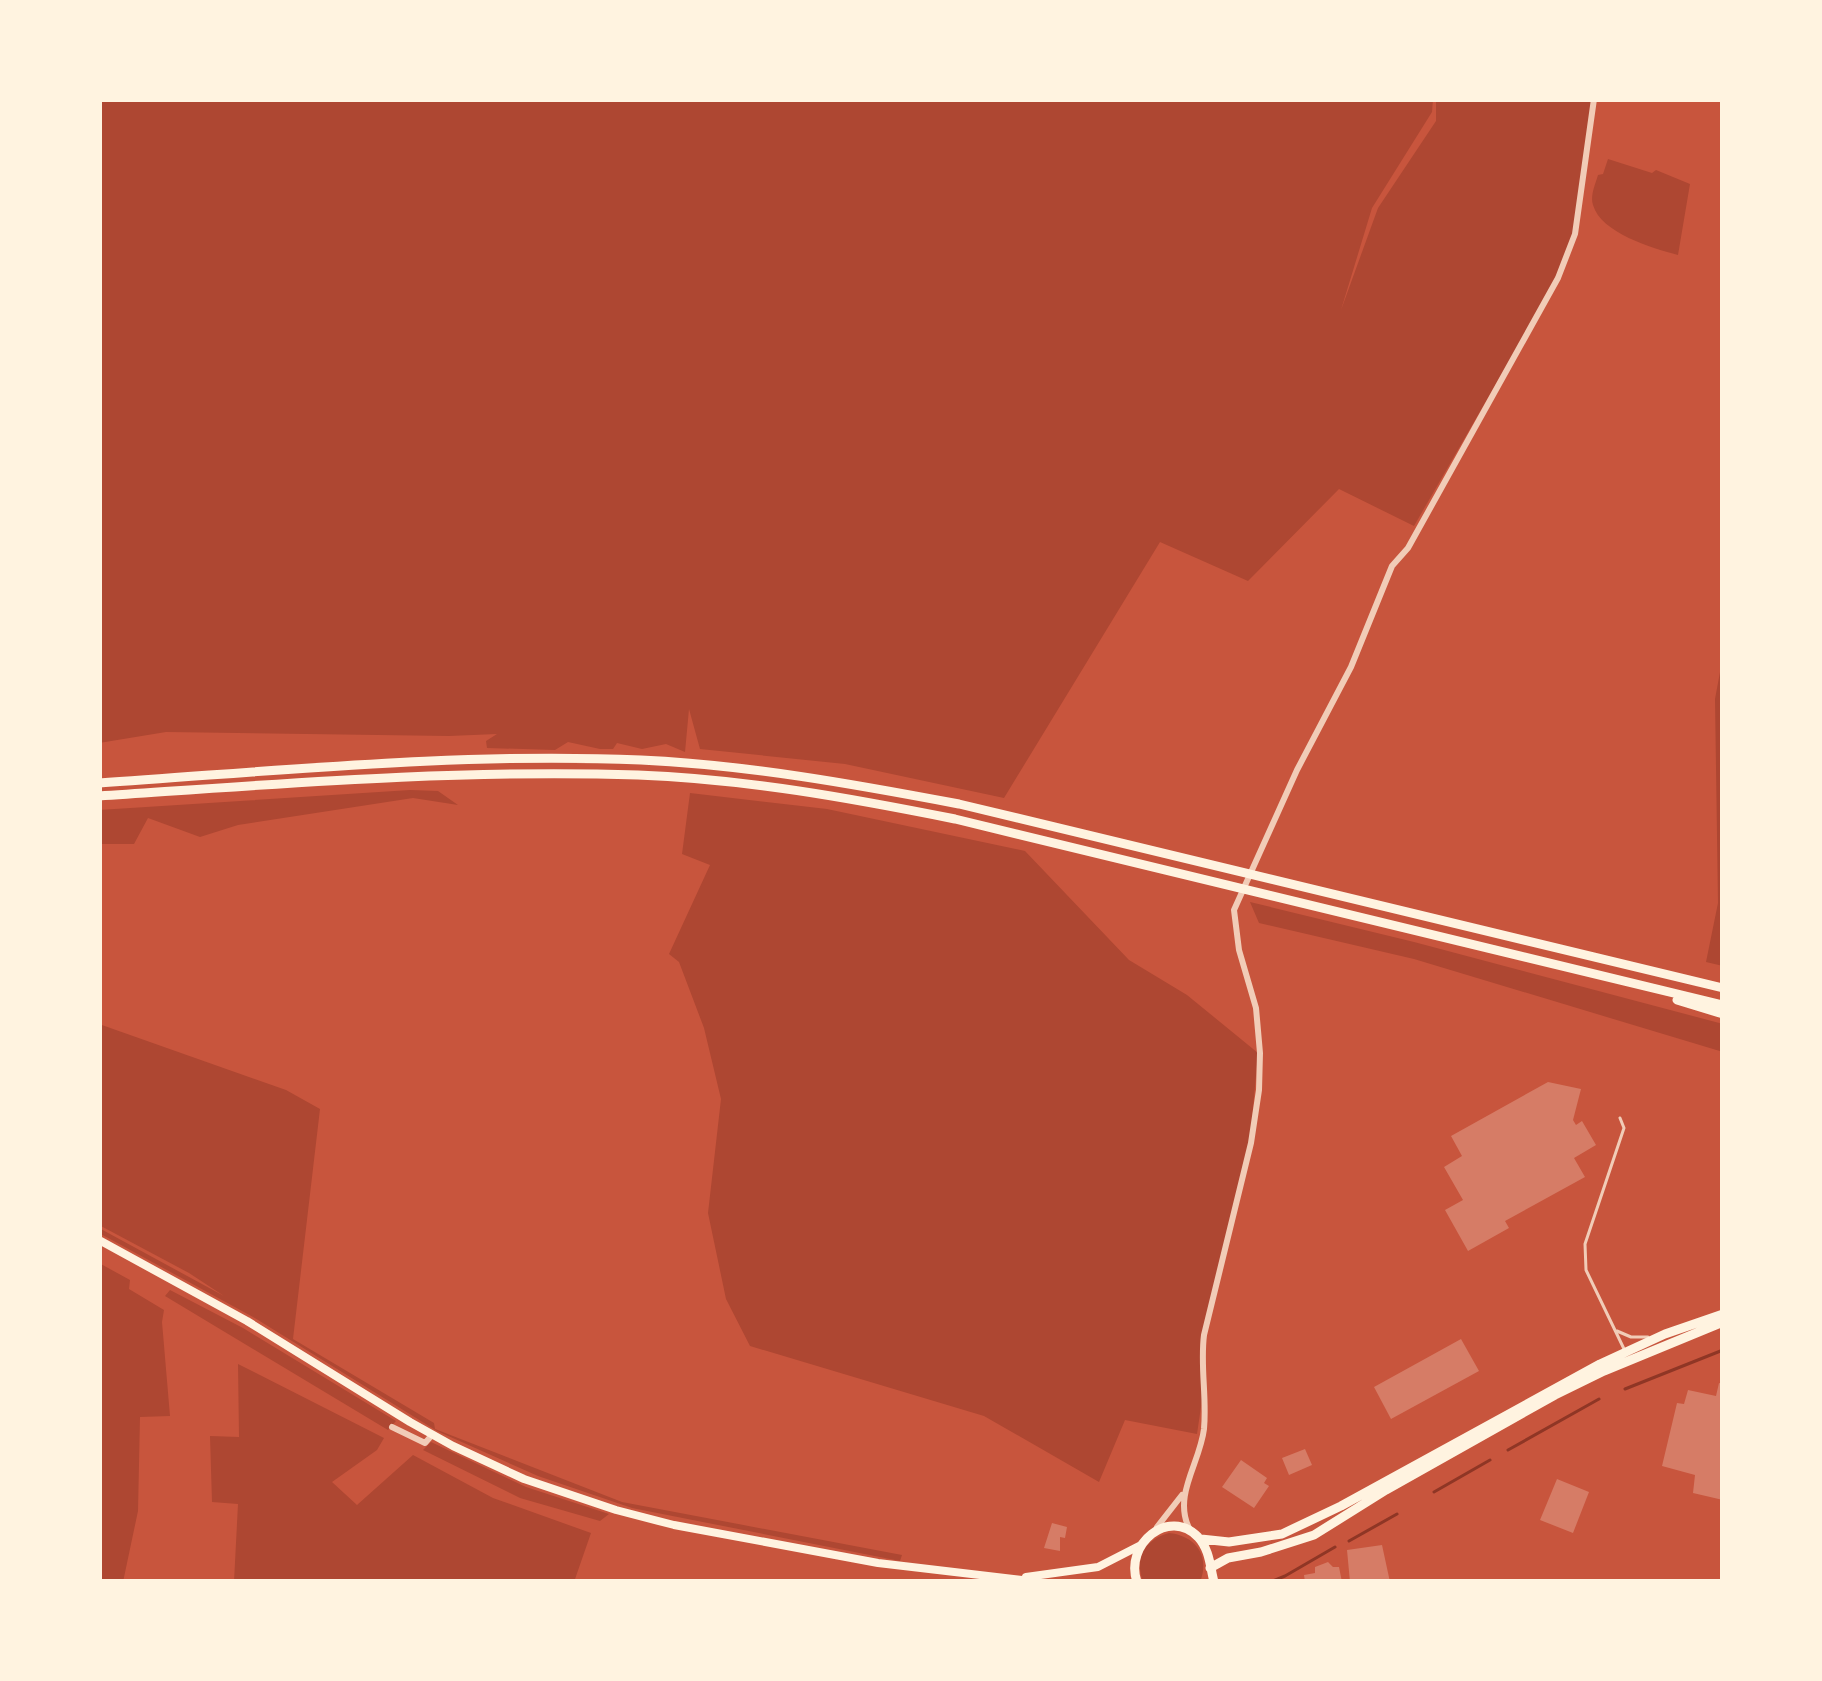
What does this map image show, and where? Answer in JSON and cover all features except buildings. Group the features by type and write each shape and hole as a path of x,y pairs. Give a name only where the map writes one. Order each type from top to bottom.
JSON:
{"main road":[{"path":"99,783 382,764 528,760 639,760 740,767 959,804 1723,988"},
{"path":"99,796 387,777 639,775 737,783 955,819 1723,1005"},
{"path":"1636,985 1723,1014"},
{"path":"99,1240 247,1321 432,1435 524,1479 674,1525 878,1563 1003,1580 1098,1567 1167,1528 1229,1542 1282,1534 1386,1490 1577,1376 1585,1377 1626,1352 1666,1334 1722,1320"},
{"path":"1626,1352 1722,1320"},
{"path":"1196,1536 1210,1575 1228,1558 1314,1535 1344,1510 1464,1437 1602,1368 1722,1320"},
{"path":"1137,1582 1133,1567 1139,1546"},
{"path":"1018,1579 1039,1582"}],"street":[{"path":"1196,1536 1184,1516 1184,1492 1204,1431 1202,1354 1251,1143 1258,1090 1256,1008 1239,950 1234,910 1297,770 1352,667 1392,566 1408,548 1558,278 1575,234 1594,99"},
{"path":"392,1426 425,1443 432,1435"},
{"path":"1152,1533 1184,1492"}],"lane":[{"path":"1620,1118 1624,1128 1585,1244 1586,1270 1626,1352"},
{"path":"1616,1330 1631,1337 1666,1334"}],"shaded area":[{"path":"99,99 1433,99 1432,112 1372,208 1341,310 1378,208 1436,121 1436,99 1592,99 1574,234 1557,278 1414,526 1339,489 1248,581 1160,542 1004,798 845,764 700,749 689,709 685,752 666,744 642,749 617,743 613,749 600,749 568,742 555,750 487,748 486,741 497,734 166,732 99,743"},
{"path":"1608,159 1690,184 1678,255 1629,238 1598,215 1592,194"},
{"path":"1723,656 1723,966 1706,962 1718,903 1715,699"},
{"path":"438,791 458,805 413,798 238,825 200,837 148,818 134,844 99,844 99,810"},
{"path":"690,793 827,809 1025,851 1129,960 1187,995 1258,1053 1250,1142 1207,1314 1197,1434 1125,1420 1099,1482 984,1416 750,1346 726,1299 708,1213 721,1099 704,1028 679,962 669,954 710,865 682,854"},
{"path":"1250,902 1723,1024 1723,1052 1414,959 1259,923"},
{"path":"99,1024 286,1090 320,1109 293,1339 434,1423 435,1429 622,1502 902,1555 900,1561 632,1508 538,1476 437,1431 253,1317 99,1233 99,1228 224,1296 99,1225"},
{"path":"99,1263 130,1280 129,1289 164,1310 170,1416 140,1417 138,1511 123,1582 99,1582"},
{"path":"170,1290 243,1328 396,1421 388,1430 165,1296"},
{"path":"238,1364 384,1438 377,1450 332,1482 357,1505 413,1455 493,1498 591,1533 574,1582 234,1582 238,1504 212,1502 210,1436 239,1437"},
{"path":"431,1442 526,1487 609,1514 600,1521 520,1498 423,1450"},
{"path":"1169,1533 1187,1538 1199,1549 1200,1582 1143,1582 1144,1551"}],"waterway":[{"path":"1625,1389 1723,1350"},
{"path":"1508,1450 1599,1399"},
{"path":"1434,1492 1490,1460"},
{"path":"1349,1541 1397,1514"},
{"path":"1270,1582 1335,1547"}]}
